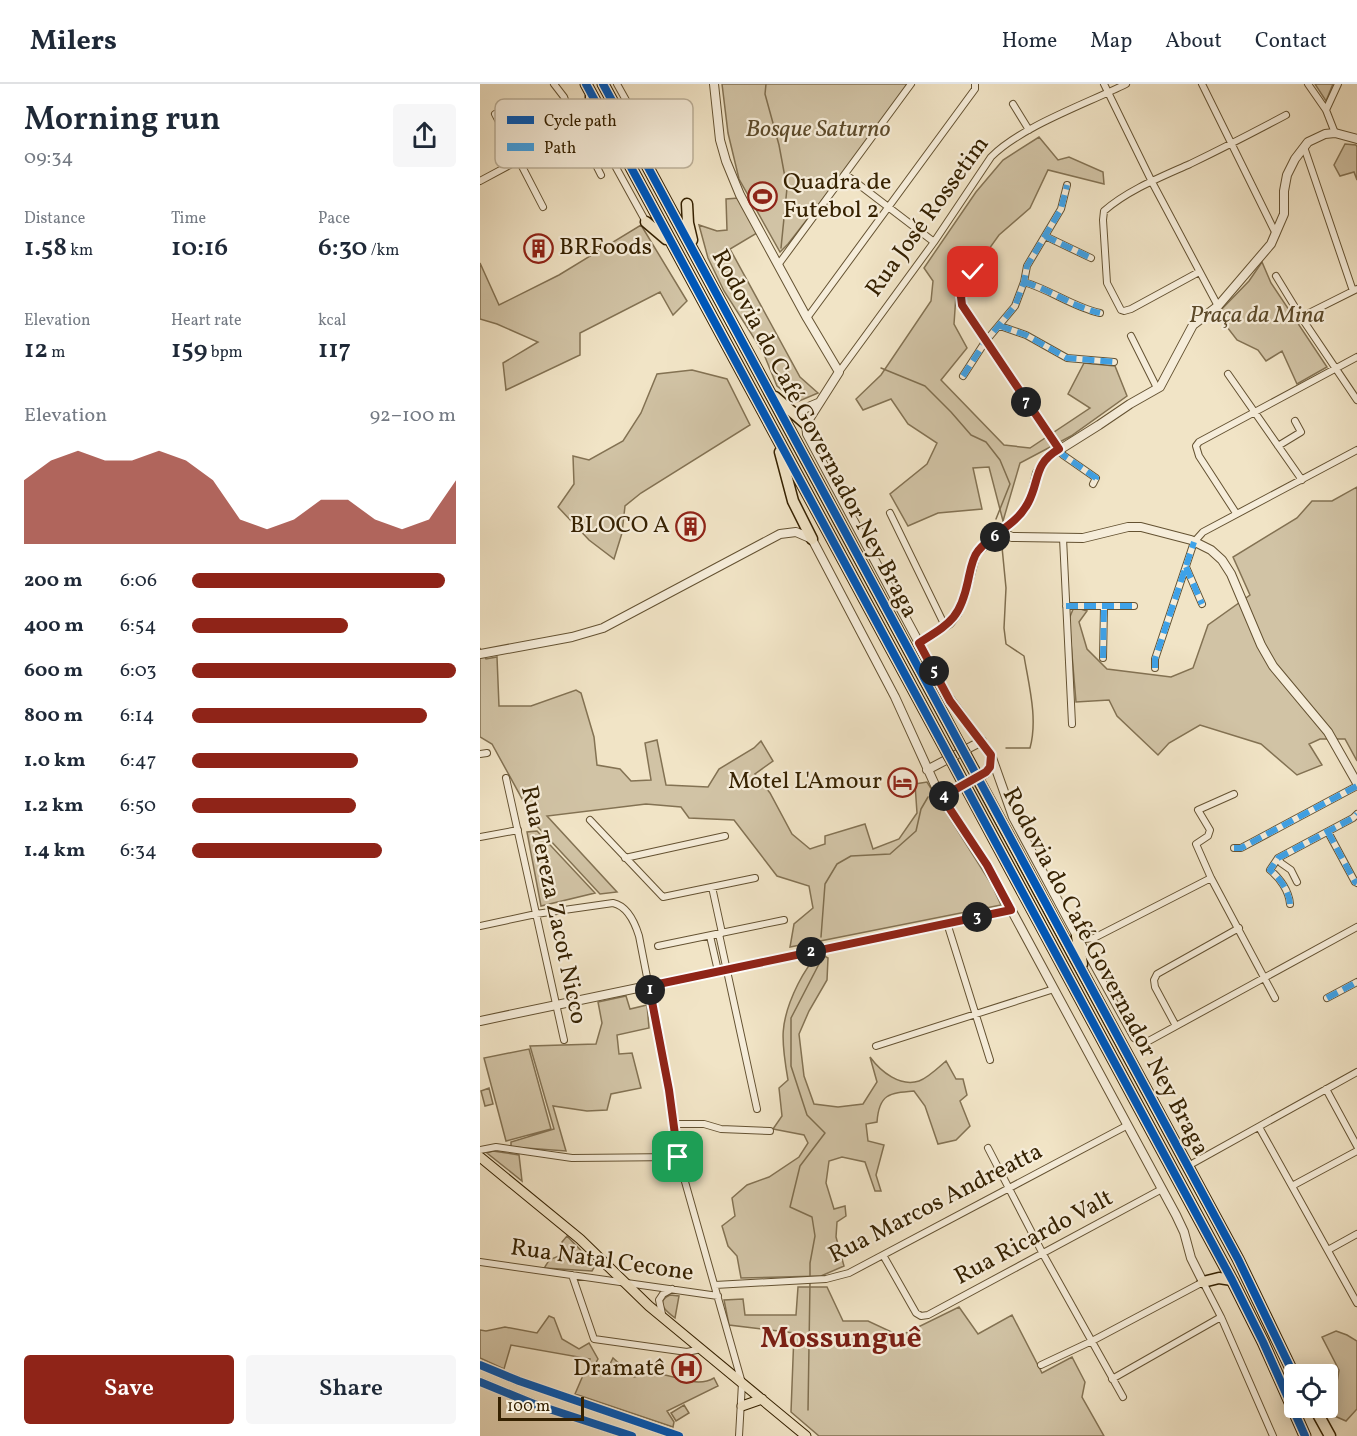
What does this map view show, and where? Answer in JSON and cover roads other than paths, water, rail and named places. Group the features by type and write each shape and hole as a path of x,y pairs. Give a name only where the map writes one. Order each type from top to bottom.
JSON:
{"highway":[{"name":"Rodovia do Café Governador Ney Braga","path":"586,84 594,99"},
{"name":"Rodovia do Café Governador Ney Braga","path":"603,84 611,99"},
{"path":"591,94 591,99"},
{"name":"Rodovia do Café Governador Ney Braga","path":"631,168 1232,1280 1305,1436"},
{"name":"Rodovia do Café Governador Ney Braga","path":"648,168 1188,1166 1243,1269 1290,1364"},
{"path":"687,204 690,233 701,266"},
{"path":"646,222 673,245"},
{"path":"770,393 806,424"},
{"path":"775,434 792,496 812,539"},
{"path":"1077,936 1083,973"},
{"path":"1203,1282 1219,1278 1232,1280"},
{"path":"1313,1418 1321,1436"},
{"path":"1320,1418 1330,1436"}],"main road":[{"path":"480,1157 580,1239 664,1319 806,1436"},
{"path":"742,1406 762,1399"}],"street":[{"path":"554,84 565,99"},
{"path":"617,84 625,99"},
{"path":"714,84 720,140 740,195 839,372"},
{"path":"778,265 910,84"},
{"path":"1104,84 1152,182 1218,306"},
{"name":"Rua José Rossetim","path":"806,424 839,372 934,242 991,158 1009,142 1029,130 1126,84"},
{"path":"1202,84 1277,234"},
{"path":"1308,84 1326,110 1335,133"},
{"path":"1326,110 1338,84"},
{"path":"807,318 975,87"},
{"path":"1013,104 1029,130"},
{"path":"1199,272 1131,309 1120,310 1107,283 1104,211 1112,204 1152,182 1286,115"},
{"path":"919,643 945,626 957,614 964,598 976,553 1018,517 1028,504 1042,464 1059,449 1160,387 1193,325 1218,306 1271,244 1284,214 1287,175 1304,147 1315,137 1325,134 1335,133 1357,139"},
{"path":"1300,316 1355,290 1304,147"},
{"path":"480,181 504,168"},
{"path":"523,168 543,207"},
{"path":"597,168 601,175"},
{"path":"616,168 646,222"},
{"path":"845,174 934,242"},
{"path":"963,376 986,342 1015,306 1027,266 1061,209 1067,185"},
{"path":"1045,236 1090,258"},
{"path":"987,252 973,272 961,297 962,305 1063,455 1096,478 1093,484"},
{"path":"1276,276 1357,400"},
{"path":"1024,282 1040,287 1087,310 1100,313"},
{"path":"1000,326 1026,335 1067,358 1114,362"},
{"path":"1131,336 1157,388"},
{"path":"1236,513 1199,456 1196,446 1199,442 1357,357"},
{"path":"1228,374 1302,480"},
{"path":"794,413 820,402"},
{"path":"1278,446 1300,432 1295,421"},
{"path":"806,424 807,434 950,701 991,755 1013,817 1134,1038 1139,1042 1145,1042 1357,927"},
{"path":"1155,669 1155,659 1194,542 1203,532 1357,450"},
{"path":"790,532 796,523 798,511"},
{"path":"891,513 945,626"},
{"path":"1001,532 1012,537 1083,538 1128,527 1142,527 1194,542 1211,550 1222,560 1231,574 1261,645 1273,666 1328,732 1357,785 1241,848 1234,848"},
{"path":"480,654 594,631 612,624 776,536 790,532 812,539 895,697 927,770 987,865 1182,1226 1191,1258 1221,1317 1273,1436"},
{"path":"1063,538 1072,724"},
{"path":"1186,567 1202,604"},
{"path":"1066,606 1134,606"},
{"path":"1104,606 1104,658"},
{"path":"927,770 982,741"},
{"path":"942,797 986,772 990,767 991,755"},
{"name":"Rua Tereza Zacot Nicco","path":"506,778 564,1040"},
{"path":"1234,794 1198,810 1210,830 1208,836 1196,844 1211,878 1275,998"},
{"path":"1290,904 1290,898 1278,876 1270,870 1278,858 1357,814"},
{"path":"590,820 663,897 755,878"},
{"path":"480,837 518,830"},
{"path":"1328,832 1354,882 1357,883"},
{"path":"625,858 725,837"},
{"path":"1278,858 1291,870 1297,882"},
{"path":"1077,936 1085,939 1094,938 1211,878"},
{"path":"712,887 757,1109"},
{"path":"480,926 616,903 628,913 637,930 674,1124 678,1157 742,1383 739,1436"},
{"path":"480,1021 1011,910"},
{"path":"658,946 784,920"},
{"path":"947,923 990,1060"},
{"path":"1176,1026 1155,987 1154,980 1157,974 1239,928"},
{"path":"710,936 718,971"},
{"path":"1327,998 1357,982"},
{"path":"876,1046 1054,989"},
{"path":"1188,1166 1357,1072"},
{"path":"1326,1089 1357,1146"},
{"path":"674,1124 704,1124 721,1129 770,1131"},
{"name":"Rua Marcos Andreatta","path":"715,1285 814,1280 843,1276 1128,1125"},
{"path":"1259,1127 1357,1304"},
{"path":"480,1150 501,1147 572,1158 678,1157"},
{"path":"988,1148 1043,1254 1123,1397"},
{"path":"1292,1186 1357,1151"},
{"name":"Rua Ricardo Valt","path":"883,1255 914,1310 921,1316 931,1314 1162,1189"},
{"path":"1328,1250 1357,1234"},
{"name":"Rua Natal Cecone","path":"480,1262 718,1296"},
{"path":"572,1275 594,1339 687,1352 701,1349"},
{"path":"1041,1365 1092,1341 1203,1282"},
{"path":"664,1319 659,1308 659,1300 663,1294 673,1289"},
{"path":"1112,1379 1221,1317"},
{"path":"480,1365 534,1387 679,1436"},
{"path":"480,1382 534,1404 632,1436"}],"waterway":[{"path":"766,84 765,94 779,145 787,188 781,248"},
{"path":"881,368 925,386 971,435 986,442 1000,460 1010,484 996,519"},
{"path":"1002,547 1006,588 1004,628 1006,644 1024,656 1033,714 1030,748 1006,748"},
{"path":"821,937 825,884 837,864 851,856 890,854 916,831 921,809 928,797"},
{"path":"810,1278 815,1236 812,1217 790,1207 800,1166 825,1133 807,1115 791,1066 791,1018 819,964"},
{"path":"808,1410 810,1283"}],"place":[{"name":"Quadra de Futebol 2","path":"762,197"},
{"name":"BRFoods","path":"538,248"},
{"name":"BLOCO A","path":"691,526"},
{"name":"Motel L'Amour","path":"903,782"},
{"name":"Dramatê","path":"686,1369"}],"district":[{"name":"Mossunguê","path":"841,1339"}],"park label":[{"name":"Bosque Saturno","path":"818,130"},
{"name":"Praça da Mina","path":"1257,316"}]}
